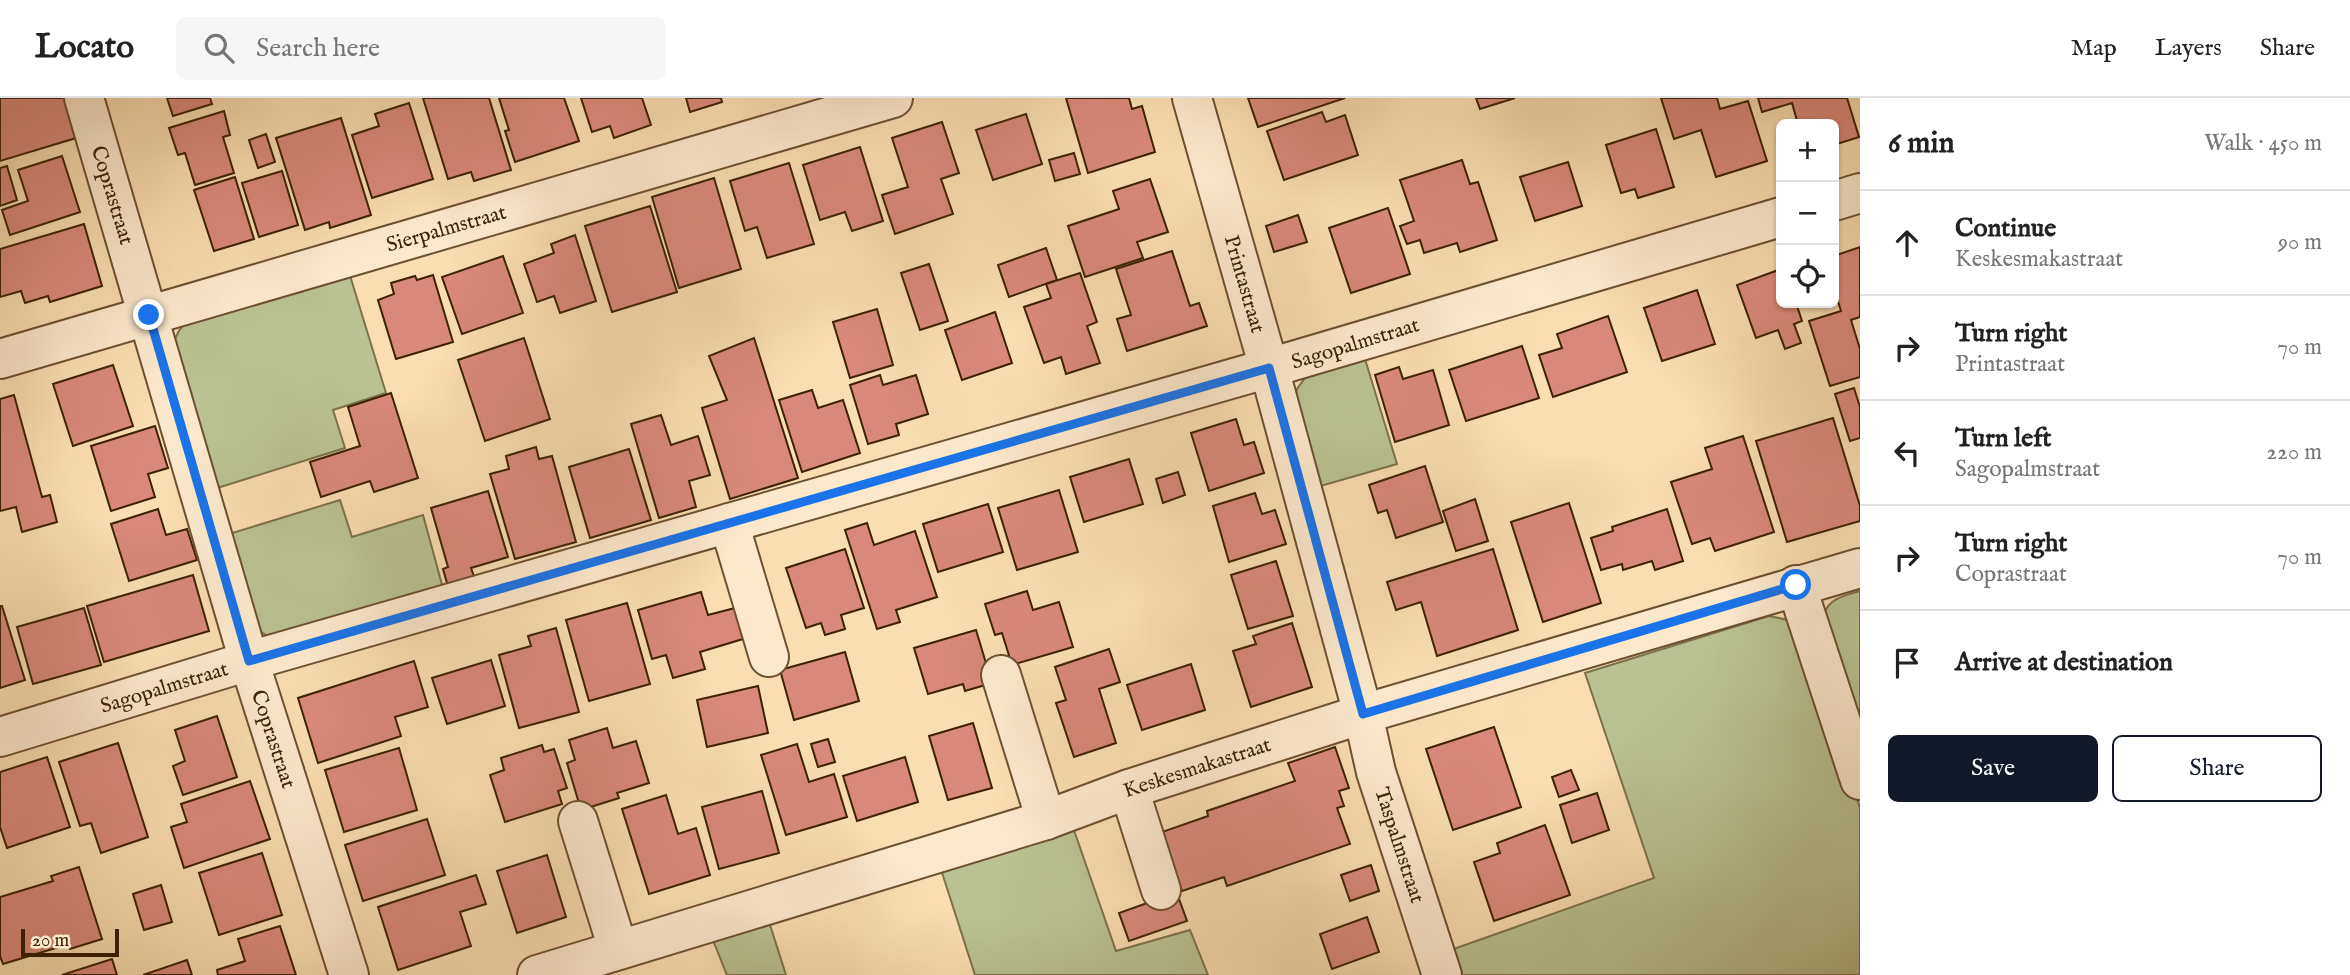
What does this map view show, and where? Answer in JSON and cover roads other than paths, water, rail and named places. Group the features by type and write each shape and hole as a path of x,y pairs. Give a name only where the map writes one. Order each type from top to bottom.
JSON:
{"street":[{"name":"Coprastraat","path":"84,98 249,661 349,975"},
{"name":"Sierpalmstraat","path":"0,359 893,98"},
{"name":"Printastraat","path":"1192,98 1363,714"},
{"path":"1839,199 1860,193"},
{"name":"Sagopalmstraat","path":"0,737 249,661 1269,368 1776,218"},
{"path":"729,523 769,657"},
{"name":"Keskesmakastraat","path":"537,975 1046,820 1129,789 1363,714 1860,568"},
{"path":"1796,585 1860,780"},
{"path":"1001,675 1046,820"},
{"name":"Taspalmstraat","path":"1363,714 1376,772 1442,975"},
{"path":"1129,789 1161,890"},
{"path":"578,821 618,949"}]}
